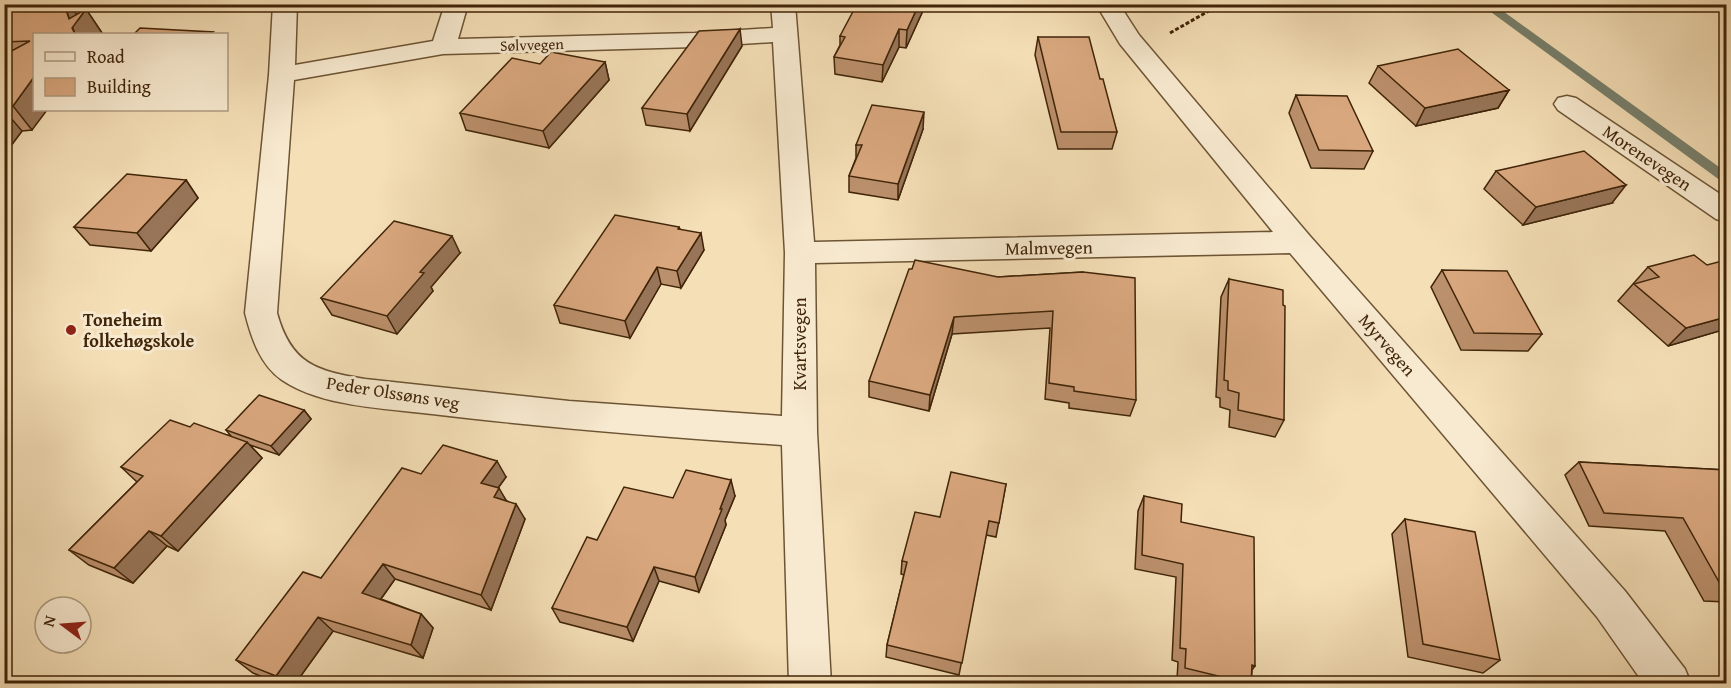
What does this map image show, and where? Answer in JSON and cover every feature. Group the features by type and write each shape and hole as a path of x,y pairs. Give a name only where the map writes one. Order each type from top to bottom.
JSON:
{"street":[{"name":"Peder Olssøns veg","path":"285,4 282,75 261,313 266,333 275,353 300,374 339,388 495,409 800,432"},
{"path":"443,47 457,4"},
{"name":"Myrvegen","path":"1107,4 1137,49 1298,242 1611,604 1670,684"},
{"name":"Sølvvegen","path":"282,75 443,47 695,40 784,19"},
{"name":"Kvartsvegen","path":"784,19 800,254 800,432 810,684"},
{"name":"Morenevegen","path":"1567,104 1726,212"},
{"name":"Malmvegen","path":"800,254 1298,242"}],"path":[{"path":"1137,49 1221,4"}],"building":[{"path":"4,4 64,4 69,19 86,9 72,28 74,33 33,33 33,78 13,106 4,107 4,55 30,41 4,42"},
{"path":"857,4 919,4 907,30 899,29 883,65 834,57 845,37 840,36"},
{"path":"140,28 213,32 212,33 135,33"},
{"path":"740,29 687,114 642,108 699,31"},
{"path":"1038,37 1089,37 1117,132 1061,132"},
{"path":"1458,49 1509,90 1425,108 1378,66"},
{"path":"551,52 605,62 543,131 460,113 512,58 540,64"},
{"path":"1296,95 1347,96 1373,151 1319,150"},
{"path":"872,105 924,112 898,184 849,176 862,145 856,145"},
{"path":"1584,151 1626,185 1536,207 1496,171"},
{"path":"127,174 186,180 137,233 74,227"},
{"path":"615,215 701,233 677,271 657,267 625,321 554,305"},
{"path":"394,221 452,236 420,272 424,273 387,316 321,298"},
{"path":"1694,255 1707,265 1726,260 1726,317 1686,328 1634,284 1659,277 1648,267"},
{"path":"915,260 998,277 1083,272 1135,278 1136,400 1074,391 1074,387 1049,383 1053,311 954,317 930,395 869,381 909,269 912,269"},
{"path":"1442,270 1507,271 1542,334 1474,333"},
{"path":"1229,279 1283,290 1283,305 1285,306 1284,420 1238,410 1239,393 1228,390 1228,381 1224,380"},
{"path":"259,395 304,410 271,446 226,430"},
{"path":"170,420 190,427 194,423 247,442 161,536 149,531 114,568 69,550 143,476 121,467"},
{"path":"443,445 497,461 481,483 499,488 494,497 516,504 481,595 383,564 362,593 421,614 411,645 318,617 276,676 236,660 303,572 321,578 402,468 421,474"},
{"path":"1579,462 1726,470 1726,589 1723,589 1683,518 1604,513"},
{"path":"686,470 731,480 695,577 654,567 627,627 552,608 587,537 597,540 624,487 673,498"},
{"path":"951,472 1006,484 999,523 989,521 962,663 887,645 907,562 902,561 915,512 940,517"},
{"path":"1144,496 1182,504 1181,522 1254,537 1255,666 1252,665 1251,684 1185,668 1186,649 1180,648 1183,564 1142,555"},
{"path":"1405,519 1475,532 1500,660 1423,644"}],"waterway":[{"path":"1485,4 1726,178"}],"place":[{"name":"Toneheim folkehøgskole","path":"71,330"}]}
